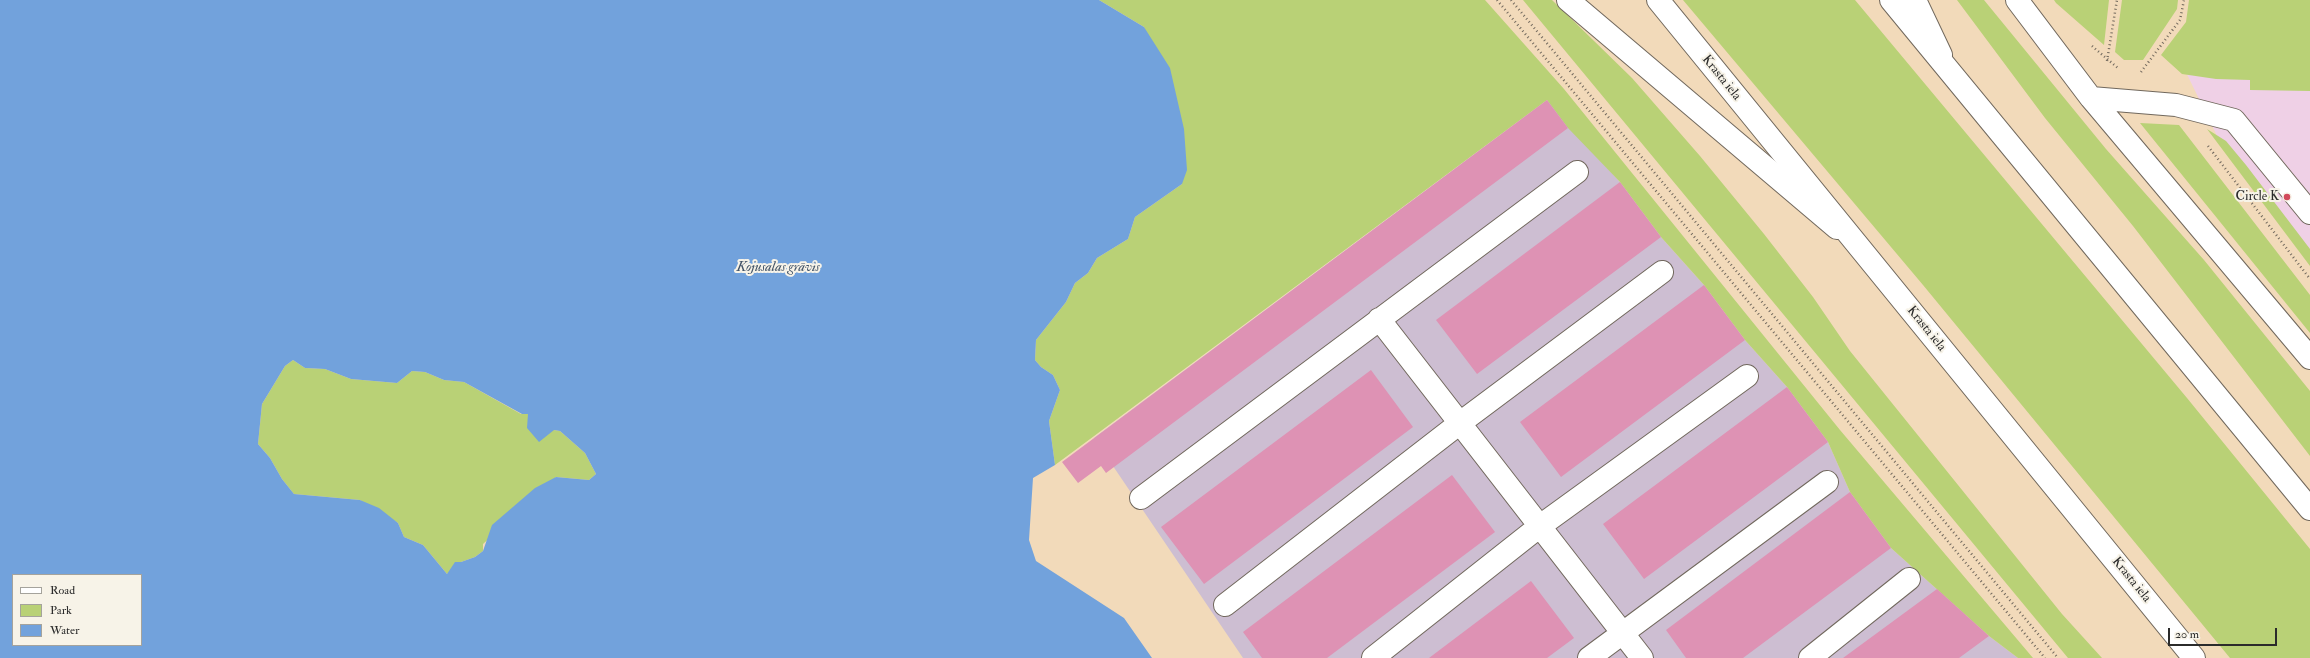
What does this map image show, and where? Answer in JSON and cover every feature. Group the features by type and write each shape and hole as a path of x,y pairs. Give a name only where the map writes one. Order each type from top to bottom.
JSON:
{"main road":[{"path":"1568,0 1861,249"},
{"name":"Krasta iela","path":"1658,0 2194,658"},
{"path":"1891,0 2310,509"},
{"path":"1915,0 1946,65"},
{"path":"2017,0 2091,98 2310,358"},
{"path":"2091,98 2176,105 2234,120 2310,213"},
{"path":"1141,498 1577,172"},
{"path":"1225,605 1460,423 1662,272"},
{"path":"1379,319 1642,658"},
{"path":"1373,658 1540,526 1747,376"},
{"path":"1589,658 1622,632 1827,482"},
{"path":"1810,658 1909,579"}],"path":[{"path":"1498,0 2045,658"},
{"path":"1511,0 2058,658"},
{"path":"2108,61 2116,0"},
{"path":"2176,105 2150,78 2139,76 2180,20 2184,0"},
{"path":"2090,44 2108,61 2124,72"},
{"path":"2205,142 2310,279"}],"shaded area":[{"name":"Circle K","path":"2310,60 2310,255 2219,140 2182,64"},
{"path":"1547,100 1620,182 1661,237 1704,285 1745,340 1787,387 1828,442 1850,492 1891,548 1989,636 2018,658 1243,658 1094,438"}],"green space":[{"path":"1099,0 1485,0 1564,89 1840,430 2033,658 2018,658 1989,636 1891,548 1850,492 1828,442 1787,387 1745,340 1704,285 1661,237 1620,182 1568,128 1547,100 1055,465 1049,421 1060,390 1053,375 1041,367 1035,360 1036,340 1066,302 1075,283 1088,273 1097,258 1128,239 1135,217 1182,184 1144,27"},
{"path":"1523,0 1552,0 1632,78 1700,156 1764,234 1813,297 1850,351 2062,614 2102,658 2068,658"},
{"path":"1683,0 1855,0 2187,398 2310,549 2310,658 2230,658 1923,285"},
{"path":"1957,0 1984,0 2106,149 2204,260 2310,391 2310,456 2133,226 2045,118"},
{"path":"2054,0 2109,0 2104,45 2056,3"},
{"path":"2122,0 2178,0 2177,9 2143,60 2124,60 2115,52"},
{"path":"2189,0 2310,0 2310,91 2250,90 2250,80 2216,79 2182,74 2161,55 2186,22"},
{"path":"2140,123 2179,125 2310,295 2310,333"},
{"path":"2207,129 2226,141 2310,249 2310,266"},
{"path":"293,360 305,368 325,369 351,379 397,383 412,371 425,372 444,380 464,382 521,414 528,414 554,430 560,431 585,453 596,474 589,480 556,477 483,544 483,551 475,557 461,562 447,574 423,545 404,537 398,523 360,500 294,494 282,479 270,458 258,444 262,404 285,366"}],"water":[{"name":"Kojusalas grāvis","path":"0,0 1099,0 1144,27 1170,68 1184,129 1187,170 1182,184 1135,217 1128,239 1097,258 1088,273 1075,283 1066,302 1036,340 1035,360 1041,367 1053,375 1060,390 1049,421 1055,465 1033,478 1029,540 1036,561 1124,618 1152,658 0,658","holes":["293,360 305,368 325,369 351,379 397,383 412,371 425,372 444,380 464,382 522,414 528,414 527,428 539,442 554,430 560,431 585,453 596,474 589,480 556,477 535,488 492,525 483,551 475,557 461,562 455,562 447,574 423,545 404,537 398,523 379,508 360,500 294,494 282,479 270,458 258,444 262,404 285,366"]}],"building":[{"path":"1547,100 1568,128 1106,473 1101,466 1078,483 1062,462"},
{"path":"1620,182 1661,237 1477,374 1436,320"},
{"path":"1704,285 1745,340 1561,477 1520,422"},
{"path":"1371,370 1413,427 1204,584 1161,527"},
{"path":"1787,387 1828,442 1644,579 1603,524"},
{"path":"1452,475 1495,532 1327,658 1262,658 1243,632"},
{"path":"1850,492 1891,548 1743,658 1686,658 1666,630"},
{"path":"1531,581 1574,638 1547,658 1429,658"},
{"path":"1937,589 1989,636 1959,658 1843,658"}],"place":[{"name":"Circle K","path":"2287,197"}]}
